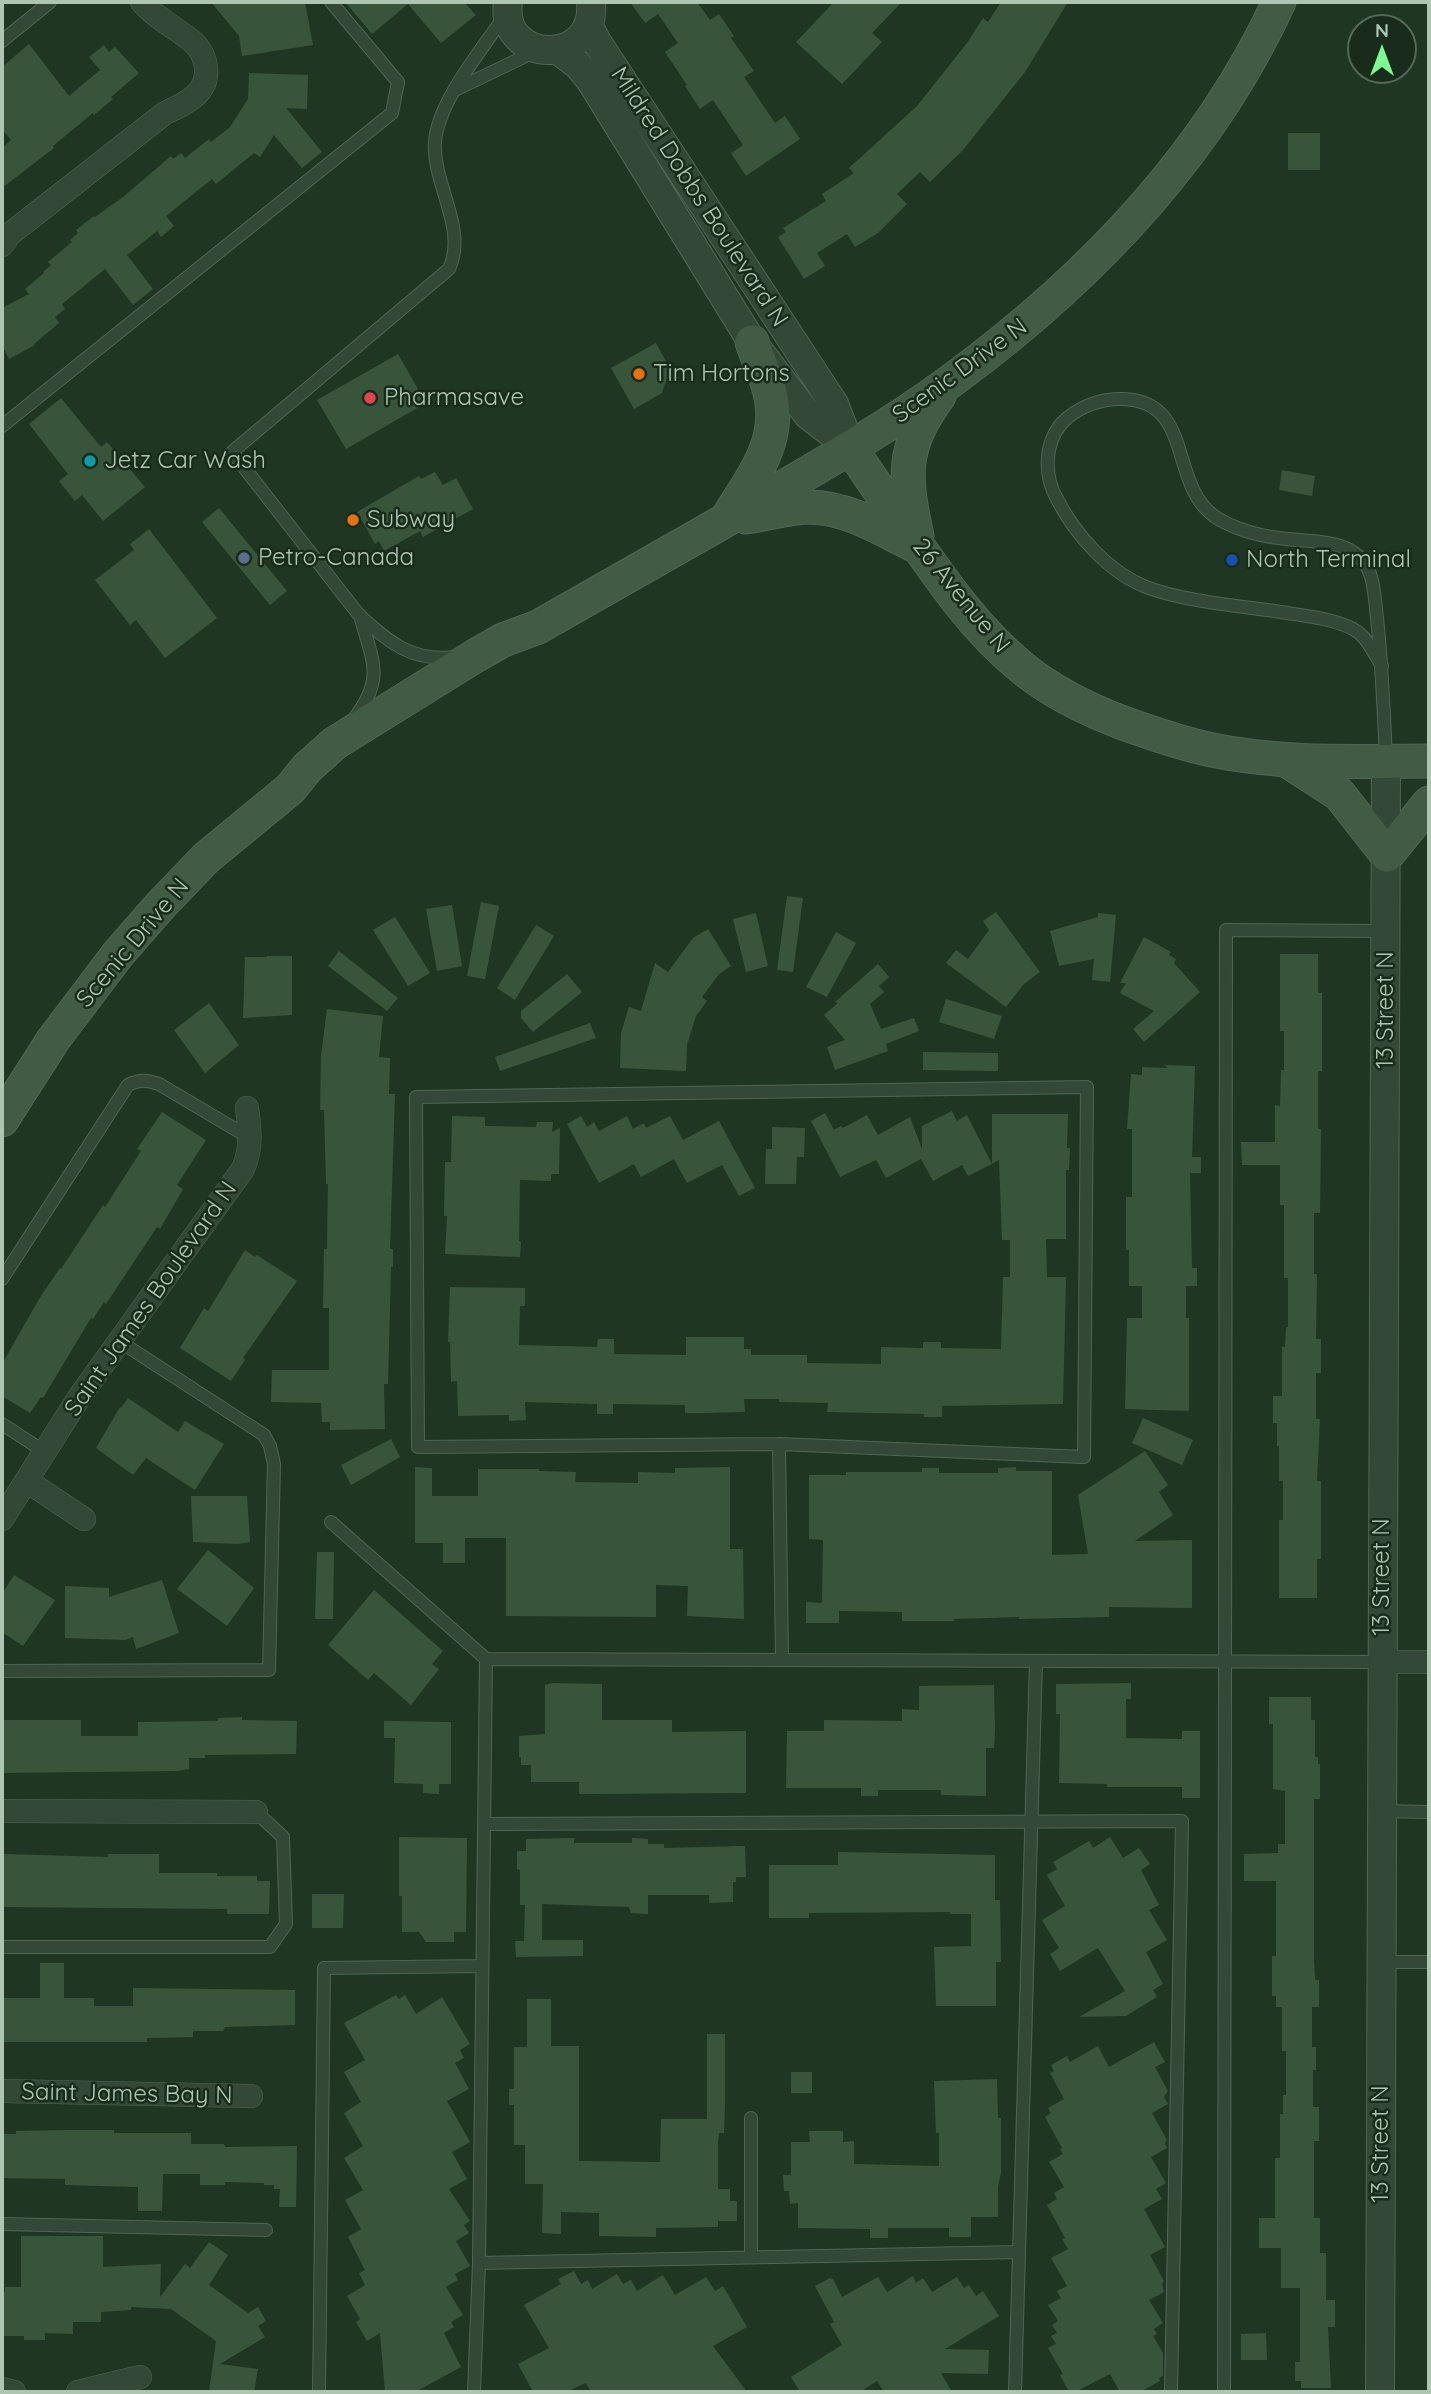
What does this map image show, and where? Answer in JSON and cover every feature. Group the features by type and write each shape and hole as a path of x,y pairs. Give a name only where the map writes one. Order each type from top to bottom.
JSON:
{"main road":[{"name":"Scenic Drive N","path":"2,1120 53,1040 118,954 160,906 206,858 290,789 307,768 335,743 475,656 503,640 538,627 851,448 949,383 1036,315 1145,204 1185,158 1219,110 1264,34 1279,2"},
{"path":"726,520 764,458 772,431 772,401 752,342"},
{"path":"920,548 908,494 910,454 921,420 949,383"},
{"name":"26 Avenue N","path":"851,448 960,603 1018,665 1055,692 1101,715 1160,736 1212,750 1252,757 1429,761"},
{"path":"726,520 809,507 827,509 851,515 920,548"},
{"name":"Scenic Drive N","path":"290,789 335,771 460,690 495,667 538,627"},
{"path":"1284,758 1339,793 1387,855 1429,803"}],"street":[{"path":"2,245 10,234 165,113 194,98 203,87 207,73 202,54 195,43 164,23 142,2"},
{"name":"Mildred Dobbs Boulevard N","path":"508,7 509,22 520,39 578,65 591,81 752,342 808,415 851,448"},
{"path":"548,50 571,45 581,36 592,10"},
{"name":"Mildred Dobbs Boulevard N","path":"592,10 597,42 834,404 851,448"},
{"name":"13 Street N","path":"1380,2392 1386,761"},
{"name":"Saint James Boulevard N","path":"2,1519 119,1341 243,1169 249,1155 247,1108"},
{"path":"26,1481 84,1519"},
{"path":"1382,1662 1429,1662"},
{"path":"2,1811 256,1812"},
{"name":"Saint James Bay N","path":"2,2091 251,2096"},
{"path":"78,2392 140,2377"},
{"path":"2,2389 14,2392"}],"lane":[{"path":"2,41 50,2"},
{"path":"2,426 392,113 398,82 331,2"},
{"path":"475,656 440,659 421,657 382,636 359,615 232,452 449,269 454,258 454,243 434,144 447,97 508,7"},
{"path":"454,90 548,50"},
{"path":"1382,666 1363,635 1353,629 1311,617 1157,591 1121,573 1077,530 1055,496 1048,470 1049,452 1056,430 1076,412 1103,401 1135,400 1156,409 1169,422 1193,491 1214,516 1240,528 1275,538 1336,544 1362,560 1369,571 1372,584 1382,666 1386,761"},
{"path":"335,743 362,708 373,687 374,665 359,615"},
{"path":"1224,2392 1226,930 1387,931"},
{"path":"2,1279 128,1085 138,1080 159,1084 250,1138"},
{"path":"1087,1087 1084,1457 779,1444 418,1447 416,1097 1087,1087"},
{"path":"2,1671 270,1670 274,1464 270,1446 264,1435 119,1341"},
{"path":"2,1424 45,1452"},
{"path":"779,1444 782,1660"},
{"path":"331,1522 486,1659 1382,1662"},
{"path":"474,2392 486,1659"},
{"path":"1015,2392 1036,1661"},
{"path":"1382,1811 1429,1812"},
{"path":"2,1947 270,1947 286,1924 283,1837 256,1812"},
{"path":"484,1824 1182,1821 1171,2392"},
{"path":"1381,1962 1429,1962"},
{"path":"319,2392 324,1968 482,1966"},
{"path":"751,2118 751,2257"},
{"path":"2,2224 267,2230"},
{"path":"478,2263 1019,2252"}],"building":[{"path":"211,2 305,2 313,45 242,56 239,36"},
{"path":"345,2 464,2 476,15 441,43 408,4 372,34"},
{"path":"630,2 697,2 710,20 719,14 734,36 731,38 754,71 744,77 775,123 785,116 800,139 746,176 731,153 743,145 713,100 700,109 665,52 678,43 658,14 645,23"},
{"path":"834,2 902,2 872,33 882,42 842,84 796,42"},
{"path":"1001,2 1068,2 1025,72 963,150 930,182 920,172 897,194 907,204 878,233 855,247 847,234 817,253 825,266 804,279 778,237 786,232 783,228 826,201 822,194 854,173 849,168 917,106 967,43 983,18 988,22"},
{"path":"29,44 69,96 100,70 89,57 104,45 109,52 115,47 139,73 94,115 93,113 53,146 54,148 2,188 2,148 11,140 2,129 2,67"},
{"path":"249,73 308,75 307,109 286,108 322,152 302,168 274,135 260,157 254,153 216,184 212,179 166,216 174,226 161,237 157,231 127,255 153,289 133,305 105,269 62,304 65,309 55,317 59,323 35,345 9,359 2,345 2,308 29,294 25,289 51,265 48,262 72,242 70,240 78,233 76,230 123,197 171,156 173,159 181,153 185,158 230,127 248,99"},
{"path":"1288,133 1320,133 1320,170 1288,170"},
{"path":"656,343 670,369 662,393 634,409 611,368"},
{"path":"398,354 426,403 346,449 317,400"},
{"name":"Jetz Car Wash","path":"61,398 101,447 107,442 145,487 103,521 82,495 75,501 59,481 68,474 29,424"},
{"path":"1282,470 1315,476 1312,496 1279,490"},
{"path":"435,472 443,485 456,478 473,509 423,537 420,531 384,551 379,541 375,544 357,512 419,476 421,479"},
{"path":"219,508 287,591 270,605 202,522"},
{"path":"149,529 217,618 165,658 136,620 130,625 95,580 134,550 130,544"},
{"path":"787,896 803,898 793,972 777,970"},
{"path":"481,902 499,906 485,979 467,976"},
{"path":"452,905 462,966 437,971 426,909"},
{"path":"996,912 1040,972 1023,985 1006,1007 946,963 956,950 968,959 989,930 983,921"},
{"path":"756,913 768,966 746,972 733,919"},
{"path":"1098,913 1116,915 1110,982 1092,980 1094,959 1059,966 1050,931 1098,917"},
{"path":"395,917 430,973 408,986 373,930"},
{"path":"536,925 554,936 515,1000 497,988"},
{"path":"708,929 731,966 719,974 702,997 707,1001 696,1016 687,1045 686,1071 620,1068 621,1033 629,1007 641,1011 655,963 668,972 693,938"},
{"path":"836,932 856,943 827,997 806,987"},
{"path":"1144,937 1171,952 1169,955 1176,959 1174,963 1200,992 1144,1042 1133,1029 1154,1011 1120,993 1126,983 1120,983"},
{"path":"339,951 398,998 387,1011 328,966"},
{"path":"1280,954 1318,954 1318,993 1322,993 1322,1071 1318,1071 1318,1129 1321,1129 1320,1213 1314,1213 1316,1339 1321,1339 1321,1373 1316,1373 1316,1419 1320,1419 1317,1481 1321,1481 1321,1559 1317,1559 1317,1598 1279,1598 1279,1520 1283,1520 1283,1481 1279,1481 1279,1446 1277,1423 1273,1423 1273,1396 1282,1396 1282,1347 1285,1347 1288,1327 1288,1278 1284,1278 1284,1205 1280,1205 1280,1165 1242,1165 1241,1142 1275,1142 1275,1105 1280,1106 1281,1070 1284,1070 1284,1031 1280,1031"},
{"path":"292,956 292,1015 243,1018 245,957"},
{"path":"878,964 889,977 879,986 884,992 870,1004 881,1029 914,1018 919,1031 886,1044 888,1051 835,1070 827,1047 845,1040 824,1015"},
{"path":"567,974 582,992 533,1032 521,1018 521,1011"},
{"path":"946,999 1002,1016 994,1039 939,1022"},
{"path":"209,1003 239,1045 205,1073 174,1030"},
{"path":"327,1009 383,1016 379,1057 390,1058 389,1094 395,1094 390,1249 393,1249 393,1267 388,1384 384,1384 385,1429 330,1430 330,1422 322,1422 321,1403 271,1402 272,1370 329,1370 329,1308 323,1308 328,1184 324,1110 320,1110 321,1056"},
{"path":"590,1023 596,1038 500,1071 495,1057"},
{"path":"923,1052 998,1053 998,1071 923,1070"},
{"path":"1164,1065 1195,1066 1192,1157 1201,1157 1201,1173 1190,1173 1192,1268 1197,1268 1197,1286 1186,1286 1186,1318 1189,1318 1189,1411 1125,1409 1127,1318 1142,1318 1142,1286 1129,1286 1129,1250 1126,1250 1126,1197 1132,1197 1132,1129 1127,1129 1131,1074 1142,1075 1142,1067 1168,1068"},
{"path":"952,1111 957,1121 967,1115 992,1164 968,1176 962,1165 933,1181 921,1159 886,1178 876,1160 840,1177 811,1121 825,1113 834,1130 867,1115 878,1135 910,1117 922,1149 922,1126"},
{"path":"162,1112 206,1140 177,1185 183,1189 160,1229 157,1227 106,1304 104,1302 93,1319 91,1318 43,1398 41,1397 30,1413 2,1396 2,1364 39,1299 103,1205 105,1207 141,1151 137,1149"},
{"path":"992,1114 1068,1114 1067,1148 1070,1148 1069,1170 1066,1170 1066,1239 1046,1239 1047,1277 1066,1277 1063,1404 942,1406 942,1417 924,1417 924,1414 827,1412 828,1403 779,1402 779,1399 744,1399 745,1412 703,1413 685,1413 685,1405 613,1404 613,1414 597,1414 597,1404 525,1402 526,1420 509,1421 509,1415 458,1416 457,1381 451,1382 448,1342 450,1287 525,1288 525,1306 520,1306 519,1345 597,1347 598,1339 614,1339 614,1354 686,1355 686,1337 744,1337 744,1349 751,1349 751,1355 807,1355 807,1363 881,1364 881,1347 923,1348 923,1342 941,1342 941,1348 1001,1349 1003,1277 1010,1277 1010,1240 1002,1240 999,1160 992,1164"},
{"path":"452,1116 485,1117 485,1126 536,1127 537,1122 553,1122 552,1132 560,1128 559,1174 551,1174 551,1181 520,1180 520,1257 445,1254 445,1162 451,1162"},
{"path":"581,1116 587,1127 594,1122 599,1131 627,1116 633,1129 644,1123 646,1128 670,1116 683,1140 719,1121 755,1188 739,1196 722,1165 687,1183 674,1159 641,1177 634,1164 599,1183 567,1124"},
{"path":"772,1127 805,1128 804,1157 797,1157 796,1184 765,1184 766,1149 772,1149"},
{"path":"245,1250 297,1281 243,1358 245,1360 231,1381 180,1348 204,1308 208,1311"},
{"path":"128,1398 178,1432 185,1421 224,1444 195,1490 146,1458 133,1475 96,1448"},
{"path":"1143,1418 1193,1440 1182,1465 1132,1443"},
{"path":"391,1439 400,1457 351,1485 341,1465"},
{"path":"1145,1451 1168,1485 1159,1492 1173,1515 1135,1541 1192,1540 1192,1608 1109,1607 1109,1617 1019,1617 954,1621 902,1621 902,1612 839,1611 839,1623 806,1623 806,1602 822,1603 823,1540 809,1539 809,1475 922,1472 922,1468 939,1468 939,1473 998,1473 998,1468 1016,1467 1016,1471 1052,1471 1052,1555 1088,1554 1078,1495"},
{"path":"415,1467 432,1468 432,1496 478,1496 478,1469 576,1472 575,1482 638,1483 638,1472 675,1473 675,1468 730,1467 730,1549 743,1549 744,1619 687,1616 688,1586 656,1585 656,1617 506,1616 506,1538 465,1538 465,1563 443,1563 443,1543 415,1543"},
{"path":"191,1496 247,1496 250,1542 193,1542"},
{"path":"208,1550 254,1588 227,1626 177,1589"},
{"path":"317,1552 334,1552 333,1619 315,1619"},
{"path":"14,1575 55,1600 23,1646 2,1632 2,1594"},
{"path":"162,1580 179,1633 136,1649 133,1637 125,1640 65,1638 65,1586 109,1588 109,1597"},
{"path":"374,1590 443,1651 432,1664 439,1669 411,1705 374,1673 368,1680 328,1645"},
{"path":"1131,1683 1131,1699 1126,1699 1126,1738 1182,1739 1182,1731 1200,1731 1200,1798 1182,1798 1182,1787 1107,1787 1107,1784 1059,1783 1060,1714 1056,1714 1056,1684"},
{"path":"602,1684 602,1720 672,1720 672,1732 746,1731 746,1793 579,1794 579,1782 531,1782 531,1765 521,1765 519,1736 545,1734 545,1685"},
{"path":"994,1685 994,1748 986,1748 986,1796 941,1795 941,1790 878,1790 878,1796 861,1796 861,1788 786,1788 787,1731 824,1731 824,1720 902,1721 902,1709 919,1710 919,1686"},
{"path":"1269,1697 1311,1697 1311,1720 1315,1720 1315,1757 1318,1757 1320,1764 1320,1799 1314,1799 1314,1956 1315,1980 1319,1980 1319,2007 1312,2007 1312,2047 1316,2047 1313,2107 1319,2107 1319,2141 1314,2141 1314,2218 1320,2218 1320,2253 1326,2253 1326,2300 1335,2300 1335,2327 1328,2327 1331,2388 1301,2388 1301,2381 1295,2381 1295,2362 1300,2362 1300,2288 1281,2288 1281,2248 1259,2248 1259,2218 1275,2218 1275,2158 1280,2158 1280,2114 1283,2114 1283,2095 1286,2095 1282,2007 1276,2007 1276,1996 1272,1996 1272,1956 1276,1956 1276,1881 1244,1881 1244,1854 1278,1853 1278,1844 1285,1844 1285,1791 1273,1789 1273,1724 1269,1724"},
{"path":"242,1717 242,1720 297,1721 296,1754 205,1755 205,1758 189,1758 189,1769 178,1771 2,1773 2,1720 81,1720 81,1736 138,1736 138,1722 218,1721 218,1718"},
{"path":"384,1721 451,1722 451,1784 439,1784 439,1794 423,1793 423,1784 394,1783 395,1738 384,1738"},
{"path":"399,1837 467,1838 466,1932 454,1932 454,1942 426,1942 419,1932 402,1932"},
{"path":"1110,1837 1123,1858 1139,1848 1150,1864 1141,1870 1159,1905 1149,1910 1167,1940 1146,1952 1163,1984 1153,1990 1157,1997 1126,2016 1079,2017 1125,1991 1098,1948 1060,1971 1050,1954 1059,1948 1042,1920 1065,1906 1047,1875 1057,1869 1053,1862 1089,1841 1093,1848"},
{"path":"574,1838 574,1843 632,1843 632,1838 648,1839 648,1844 664,1844 664,1848 745,1846 746,1877 736,1877 736,1882 733,1882 733,1902 709,1903 709,1895 648,1895 648,1914 631,1913 629,1907 542,1904 542,1940 583,1940 583,1956 516,1957 515,1941 524,1941 525,1905 520,1905 517,1851 526,1851 526,1839"},
{"path":"838,1852 995,1855 995,1900 1000,1900 1001,1962 996,1962 996,2006 936,2006 934,1947 971,1946 971,1914 809,1913 809,1918 769,1918 769,1865 838,1865"},
{"path":"2,1854 108,1857 108,1854 159,1854 159,1873 257,1876 257,1881 270,1881 269,1914 227,1914 227,1909 2,1907"},
{"path":"312,1894 344,1894 343,1928 312,1928"},
{"path":"40,1963 64,1963 64,1998 94,1998 94,2006 133,2006 133,1988 295,1990 295,2025 225,2027 223,2031 193,2031 193,2037 147,2038 147,2042 2,2042 2,1998 40,1998"},
{"path":"396,1995 399,1999 405,1995 416,2014 442,1997 470,2044 460,2050 464,2058 455,2063 469,2089 447,2101 470,2142 452,2152 467,2179 449,2189 470,2221 464,2225 469,2233 456,2241 470,2266 455,2274 458,2280 446,2287 463,2315 451,2322 454,2327 444,2333 461,2367 415,2392 385,2392 380,2333 367,2341 356,2322 360,2319 347,2296 365,2285 359,2273 365,2270 348,2237 361,2229 345,2200 363,2190 344,2158 363,2146 344,2113 361,2102 344,2072 365,2060 344,2023"},
{"path":"527,1999 551,1999 551,2046 579,2046 579,2161 660,2162 661,2119 707,2119 707,2034 725,2034 724,2133 719,2133 718,2189 730,2189 730,2201 737,2201 737,2221 718,2221 718,2227 656,2228 656,2237 599,2236 599,2213 561,2212 561,2234 542,2233 543,2184 525,2184 525,2145 514,2145 514,2105 509,2105 509,2089 514,2089 514,2047 527,2047"},
{"path":"1154,2042 1165,2062 1155,2067 1168,2091 1164,2097 1168,2104 1152,2113 1167,2140 1167,2148 1151,2157 1166,2183 1156,2189 1162,2199 1144,2209 1165,2247 1150,2255 1164,2281 1164,2292 1149,2300 1163,2323 1154,2329 1157,2334 1153,2336 1163,2353 1163,2376 1159,2378 1160,2381 1140,2392 1120,2392 1110,2374 1075,2392 1069,2392 1060,2375 1063,2374 1048,2348 1056,2344 1051,2336 1057,2333 1052,2325 1058,2321 1048,2305 1061,2298 1057,2291 1067,2286 1051,2258 1068,2249 1047,2205 1057,2199 1054,2193 1064,2187 1049,2162 1063,2154 1045,2117 1051,2113 1048,2108 1064,2099 1050,2073 1054,2071 1051,2065 1067,2056 1070,2062 1098,2046 1109,2067"},
{"path":"791,2072 812,2072 812,2093 791,2093"},
{"path":"997,2079 998,2118 1001,2118 998,2217 971,2217 971,2237 949,2237 949,2228 888,2228 888,2238 870,2238 870,2229 798,2228 798,2203 790,2204 789,2191 784,2191 783,2175 791,2175 791,2142 810,2142 809,2131 843,2131 843,2142 854,2141 854,2164 939,2166 934,2081"},
{"path":"114,2130 114,2133 191,2133 191,2144 224,2144 225,2147 297,2146 296,2207 279,2207 280,2189 274,2189 274,2185 225,2182 225,2185 200,2185 200,2174 163,2174 162,2211 138,2211 138,2187 65,2185 65,2179 2,2178 2,2134 16,2134 16,2131"},
{"path":"21,2236 103,2236 103,2267 161,2264 160,2297 185,2264 190,2268 209,2242 228,2255 209,2285 248,2313 258,2307 266,2321 258,2326 265,2337 220,2364 258,2369 254,2392 209,2392 216,2341 171,2309 131,2307 131,2310 101,2312 101,2322 73,2322 73,2334 45,2333 45,2340 2,2336 2,2292 5,2292 5,2287 21,2287"},
{"path":"574,2271 581,2284 588,2280 592,2289 617,2274 623,2284 631,2280 637,2291 663,2275 675,2295 706,2277 715,2291 723,2286 747,2327 713,2346 747,2392 591,2392 586,2383 566,2392 533,2392 518,2364 549,2348 524,2305 561,2284 558,2279"},
{"path":"913,2276 916,2283 923,2278 932,2292 957,2277 964,2288 969,2285 976,2296 983,2291 999,2316 945,2349 989,2350 988,2374 941,2373 952,2392 884,2392 877,2381 860,2392 800,2392 791,2377 842,2345 830,2324 834,2322 815,2286 833,2279 842,2297 878,2277 887,2292"},
{"path":"1266,2333 1267,2360 1241,2360 1241,2334"}],"place":[{"name":"Tim Hortons","path":"639,374"},
{"name":"Pharmasave","path":"370,398"},
{"name":"Jetz Car Wash","path":"90,461"},
{"name":"Subway","path":"353,520"},
{"name":"Petro-Canada","path":"244,558"},
{"name":"North Terminal","path":"1232,560"}]}
